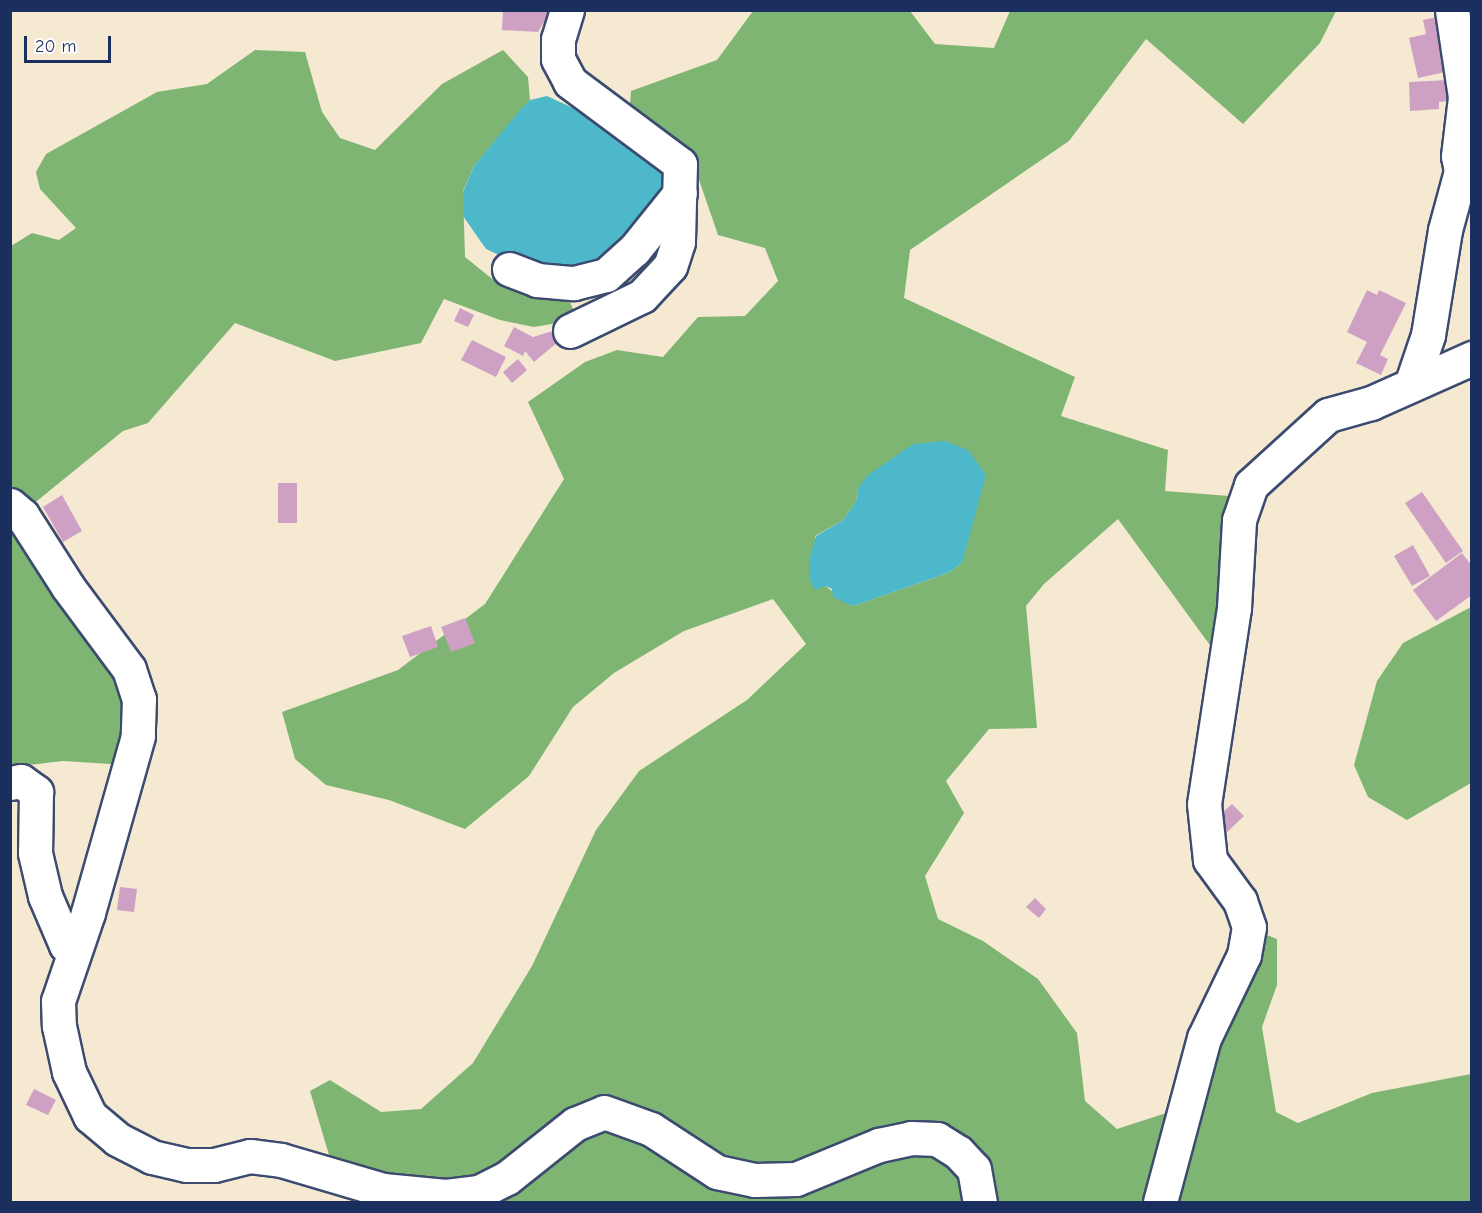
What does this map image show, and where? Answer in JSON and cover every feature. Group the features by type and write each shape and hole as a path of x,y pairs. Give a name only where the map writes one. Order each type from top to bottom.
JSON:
{"street":[{"path":"567,10 558,39 558,59 570,82 680,164 678,242 670,266 642,296 570,331"},
{"path":"1411,385 1428,335 1444,230 1461,171 1458,156 1465,97 1452,10"},
{"path":"508,269 537,280 574,283 606,275 634,250 680,194"},
{"path":"1160,1203 1204,1038 1244,955 1249,927 1240,901 1210,860 1204,804 1234,608 1239,520 1251,485 1328,415 1371,403 1472,358"},
{"path":"10,505 21,515 68,587 129,669 139,699 138,736 58,1001 59,1026 69,1072 90,1116 117,1139 152,1157 187,1165 213,1165 250,1156 281,1160 383,1190 446,1196 479,1191 507,1178 575,1124 604,1112 651,1129 717,1172 755,1180 796,1179 879,1145 911,1138 937,1139 958,1152 974,1169 980,1203"},
{"path":"10,783 21,781 36,792 35,853 45,896 66,945 74,952"}],"green space":[{"path":"753,11 910,11 935,44 994,48 1010,11 1336,11 1320,43 1243,124 1146,39 1069,141 910,250 904,298 1075,377 1061,416 1168,450 1165,491 1229,496 1212,648 1118,519 1044,584 1026,606 1037,728 989,729 946,781 964,813 925,876 938,919 983,941 1038,979 1077,1033 1085,1101 1117,1129 1194,1104 1262,933 1277,939 1277,985 1262,1027 1276,1112 1298,1123 1372,1093 1471,1074 1471,1202 381,1202 329,1155 310,1091 330,1080 381,1112 421,1109 473,1063 532,966 596,830 639,771 747,700 806,644 773,599 684,631 614,673 573,707 529,776 465,829 389,800 326,785 295,759 282,712 398,670 485,604 564,479 528,402 585,362 617,350 663,357 698,317 745,316 778,281 765,248 718,235 695,168 629,118 631,91 717,60","holes":["858,488 962,563 948,573 853,606 825,586 815,536 842,521 856,502"]},
{"path":"255,50 305,52 322,112 340,138 375,150 442,84 503,50 528,77 530,100 474,166 463,191 465,257 496,282 532,296 567,294 573,309 563,322 534,327 500,320 444,299 421,343 335,361 235,323 148,423 123,431 32,505 149,677 142,766 63,761 11,767 11,246 32,233 59,240 76,228 40,189 36,172 46,154 157,92 207,84"},
{"path":"1471,607 1471,783 1407,820 1368,797 1354,765 1377,681 1403,643"}],"water":[{"path":"547,96 584,113 670,175 667,194 613,261 584,271 514,262 486,249 463,216 463,192 474,166 530,100"},
{"path":"945,441 968,450 986,475 962,563 948,573 853,606 833,597 832,589 825,586 815,590 809,578 809,560 816,536 842,521 856,502 858,488 868,475 913,444"}],"building":[{"path":"503,10 551,10 538,32 502,30"},
{"path":"1446,15 1451,38 1438,41 1445,72 1418,78 1409,38 1426,34 1423,20"},
{"path":"1448,80 1449,101 1439,102 1439,109 1410,111 1409,82"},
{"path":"1367,290 1377,295 1379,290 1406,303 1380,355 1388,359 1381,375 1356,363 1367,342 1347,332"},
{"path":"460,308 474,315 468,327 454,321"},
{"path":"514,327 533,337 559,329 565,336 534,362 525,351 523,356 504,346"},
{"path":"472,340 506,357 496,377 461,360"},
{"path":"518,359 527,370 512,383 503,372"},
{"path":"278,483 297,483 297,523 278,523"},
{"path":"1422,492 1463,551 1446,563 1405,503"},
{"path":"62,495 82,531 63,542 43,507"},
{"path":"1413,545 1430,576 1412,586 1394,556"},
{"path":"1462,553 1472,566 1472,595 1436,621 1413,590"},
{"path":"465,618 475,643 451,652 441,627"},
{"path":"431,626 438,647 410,657 402,636"},
{"path":"1232,804 1244,816 1225,834 1213,821"},
{"path":"120,887 137,889 134,912 117,910"},
{"path":"1035,898 1046,909 1039,918 1026,907"},
{"path":"34,1089 56,1100 48,1115 26,1105"}]}
